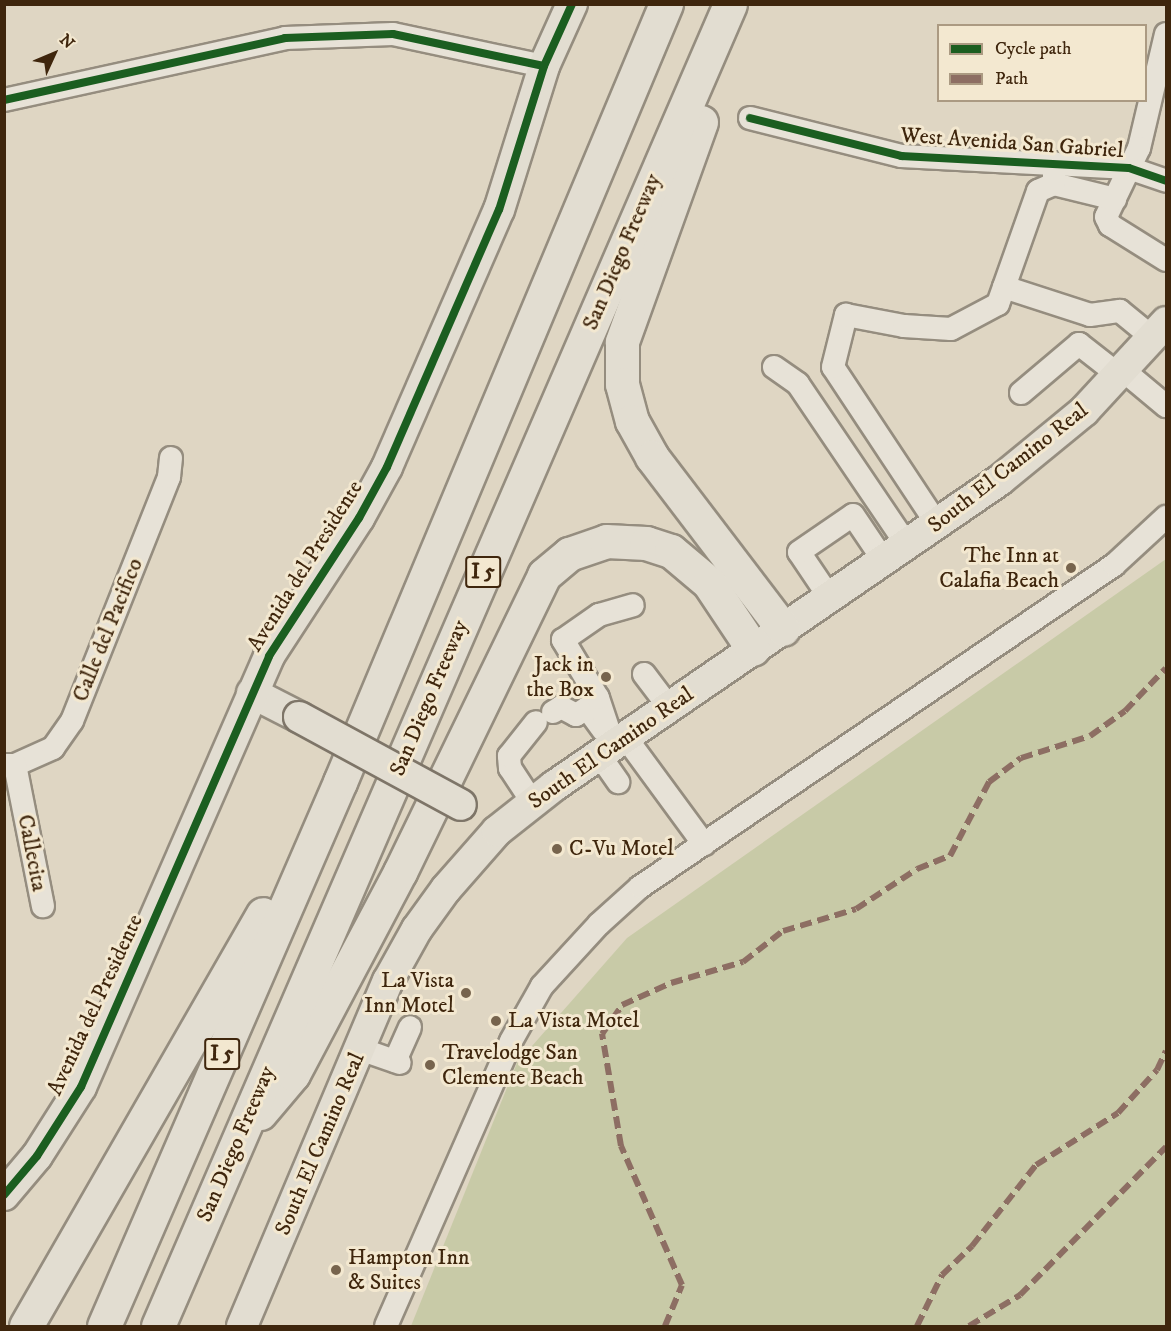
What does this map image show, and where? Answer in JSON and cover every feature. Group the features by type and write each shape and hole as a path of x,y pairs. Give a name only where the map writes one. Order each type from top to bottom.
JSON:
{"highway":[{"name":"I 5","path":"104,1326 340,782 666,4"},
{"name":"San Diego Freeway","path":"158,1326 730,4"},
{"path":"743,4 622,342 622,384 632,421 652,457 783,629"},
{"path":"237,1140 293,1074 400,872 544,576 569,554 606,541 646,543 671,551 709,583 753,650"},
{"path":"26,1326 340,782"}],"main road":[{"name":"Avenida del Presidente","path":"4,1195 37,1156 81,1088 269,656 359,518 387,467 499,210 544,66 572,4"},
{"name":"South El Camino Real","path":"242,1326 388,981 417,930 446,889 497,831 613,746 896,553 1022,463 1122,374 1163,326"},
{"path":"252,693 461,804 497,831"}],"street":[{"path":"4,100 285,38 393,34 544,66"},
{"path":"1167,34 1139,148 1106,217 1110,225 1167,260"},
{"name":"West Avenida San Gabriel","path":"750,118 901,156 1054,173 1130,168 1167,181"},
{"path":"937,524 833,367 846,315 904,326 951,329 998,304 1038,191 1054,173 1115,199"},
{"path":"1004,287 1090,315 1120,311 1163,326"},
{"path":"1021,393 1079,344 1167,406"},
{"path":"774,367 798,384 896,553"},
{"name":"Calle del Pacifico","path":"10,765 53,748 72,721 169,477 171,458"},
{"path":"830,598 799,552 854,516 896,553"},
{"path":"386,1326 511,1041 542,986 599,924 672,856 704,844 1114,565 1167,517"},
{"path":"618,782 613,746 598,698 563,640 599,615 633,605"},
{"path":"644,674 669,707"},
{"path":"533,803 510,768 509,756 544,717 561,707 576,715 587,708 613,746 660,783 704,844"},
{"name":"Callecita","path":"10,765 43,906"},
{"path":"360,1049 398,1062 410,1027"}],"green space":[{"path":"1166,559 1166,1326 411,1326 517,1063 627,938"}],"marked path":[{"path":"665,1326 682,1285 621,1146 602,1034 622,1005 671,983 743,962 783,931 856,909 917,869 950,856 989,782 1021,758 1090,736 1125,711 1166,668"},
{"path":"917,1326 942,1275 972,1246 1036,1165 1118,1113 1157,1070 1166,1051"},
{"path":"969,1326 1020,1295 1166,1147"}],"cycle path":[{"path":"4,1195 37,1156 81,1087 269,656 359,518 387,467 499,210 544,66 572,4"},
{"path":"4,100 285,38 393,34 544,66"},
{"path":"750,118 901,156 1129,168 1166,181"}],"place":[{"name":"The Inn at Calafia Beach","path":"1071,568"},
{"name":"Jack in the Box","path":"606,677"},
{"name":"C-Vu Motel","path":"557,849"},
{"name":"La Vista Inn Motel","path":"466,993"},
{"name":"La Vista Motel","path":"496,1021"},
{"name":"Travelodge San Clemente Beach","path":"430,1065"},
{"name":"Hampton Inn & Suites","path":"336,1270"}]}
